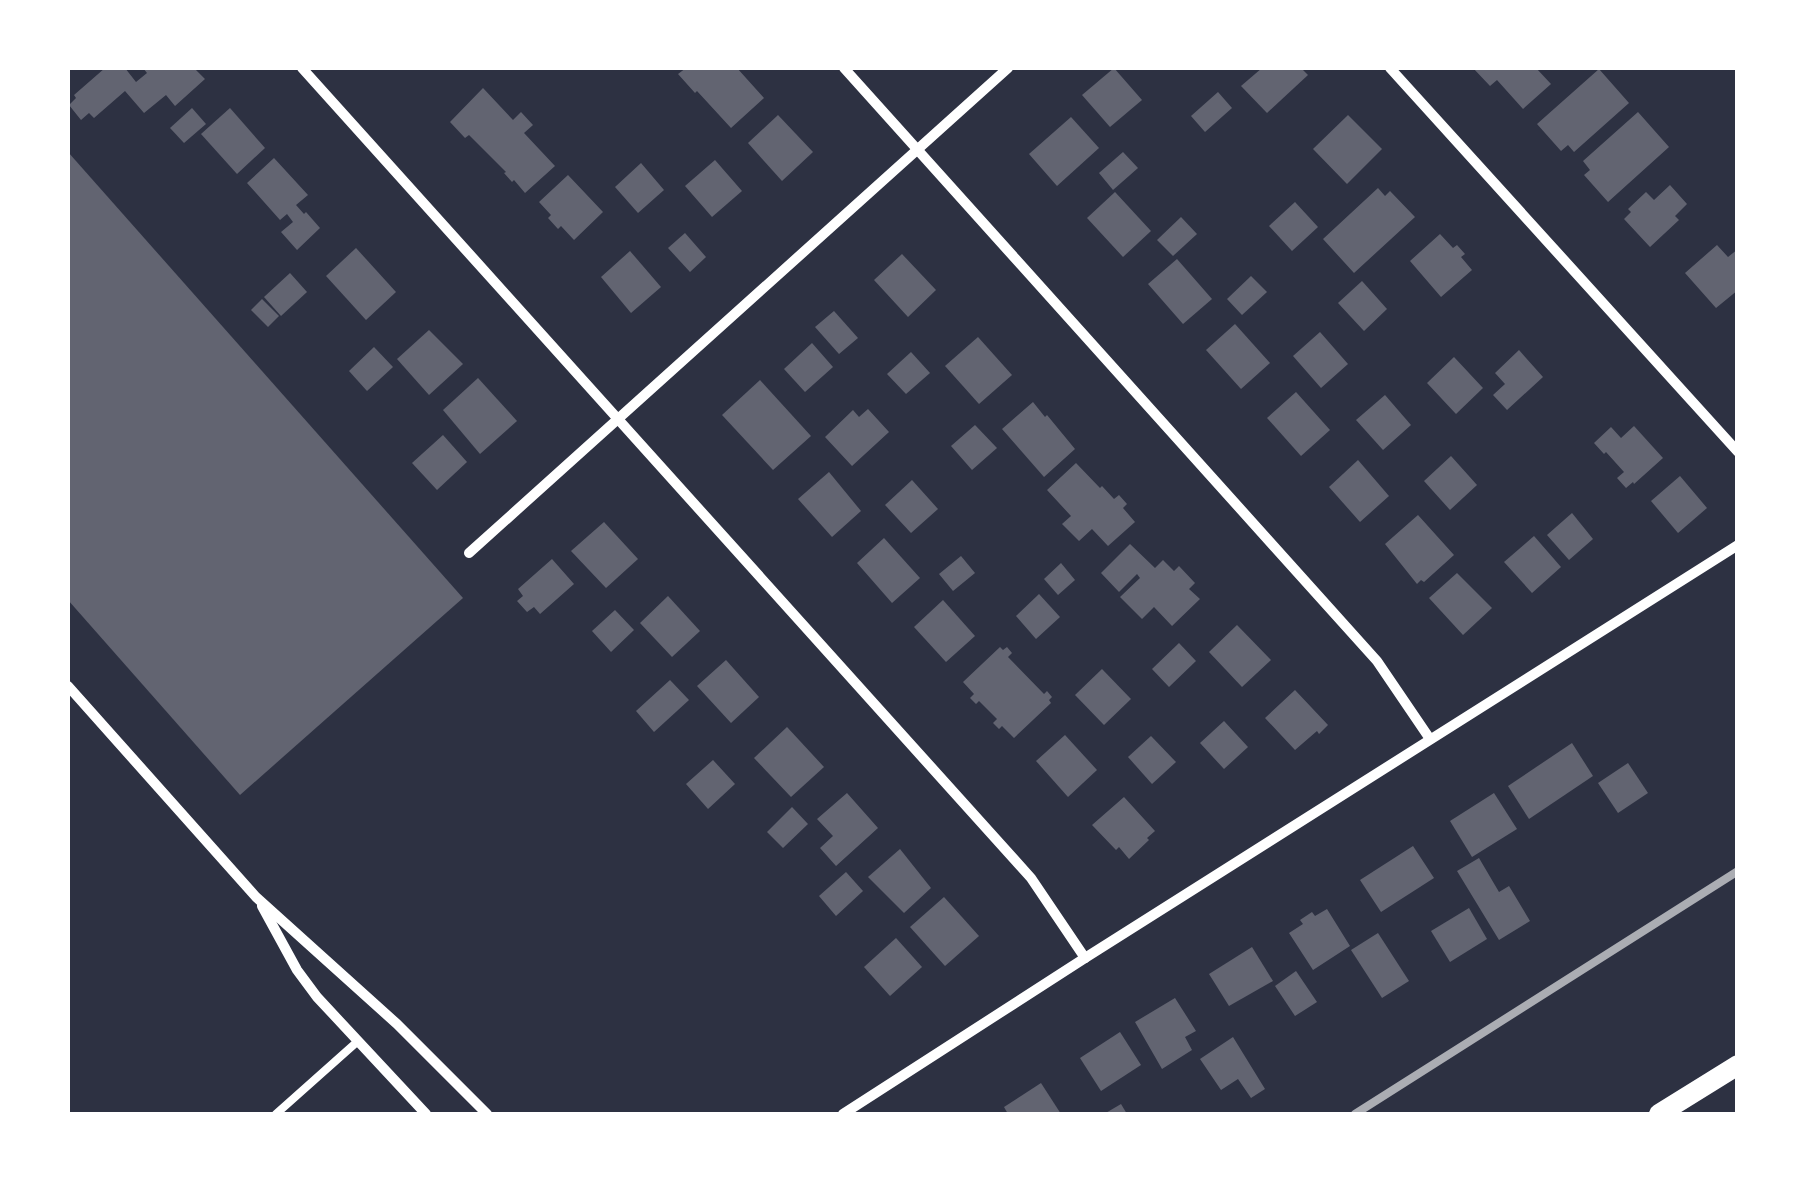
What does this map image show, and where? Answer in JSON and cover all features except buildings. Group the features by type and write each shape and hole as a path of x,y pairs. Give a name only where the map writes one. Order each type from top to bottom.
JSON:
{"main road":[{"path":"1659,1114 1738,1065"}],"street":[{"path":"302,68 1031,878 1085,958"},
{"path":"844,68 1377,660 1430,739"},
{"path":"469,553 1008,68"},
{"path":"1390,68 1738,452"},
{"path":"843,1114 1738,545"},
{"path":"68,686 256,897 386,1013 487,1114"},
{"path":"256,897 317,997 426,1114"}],"lane":[{"path":"276,1114 358,1041"}],"railway":[{"path":"1355,1114 1738,871"}]}
